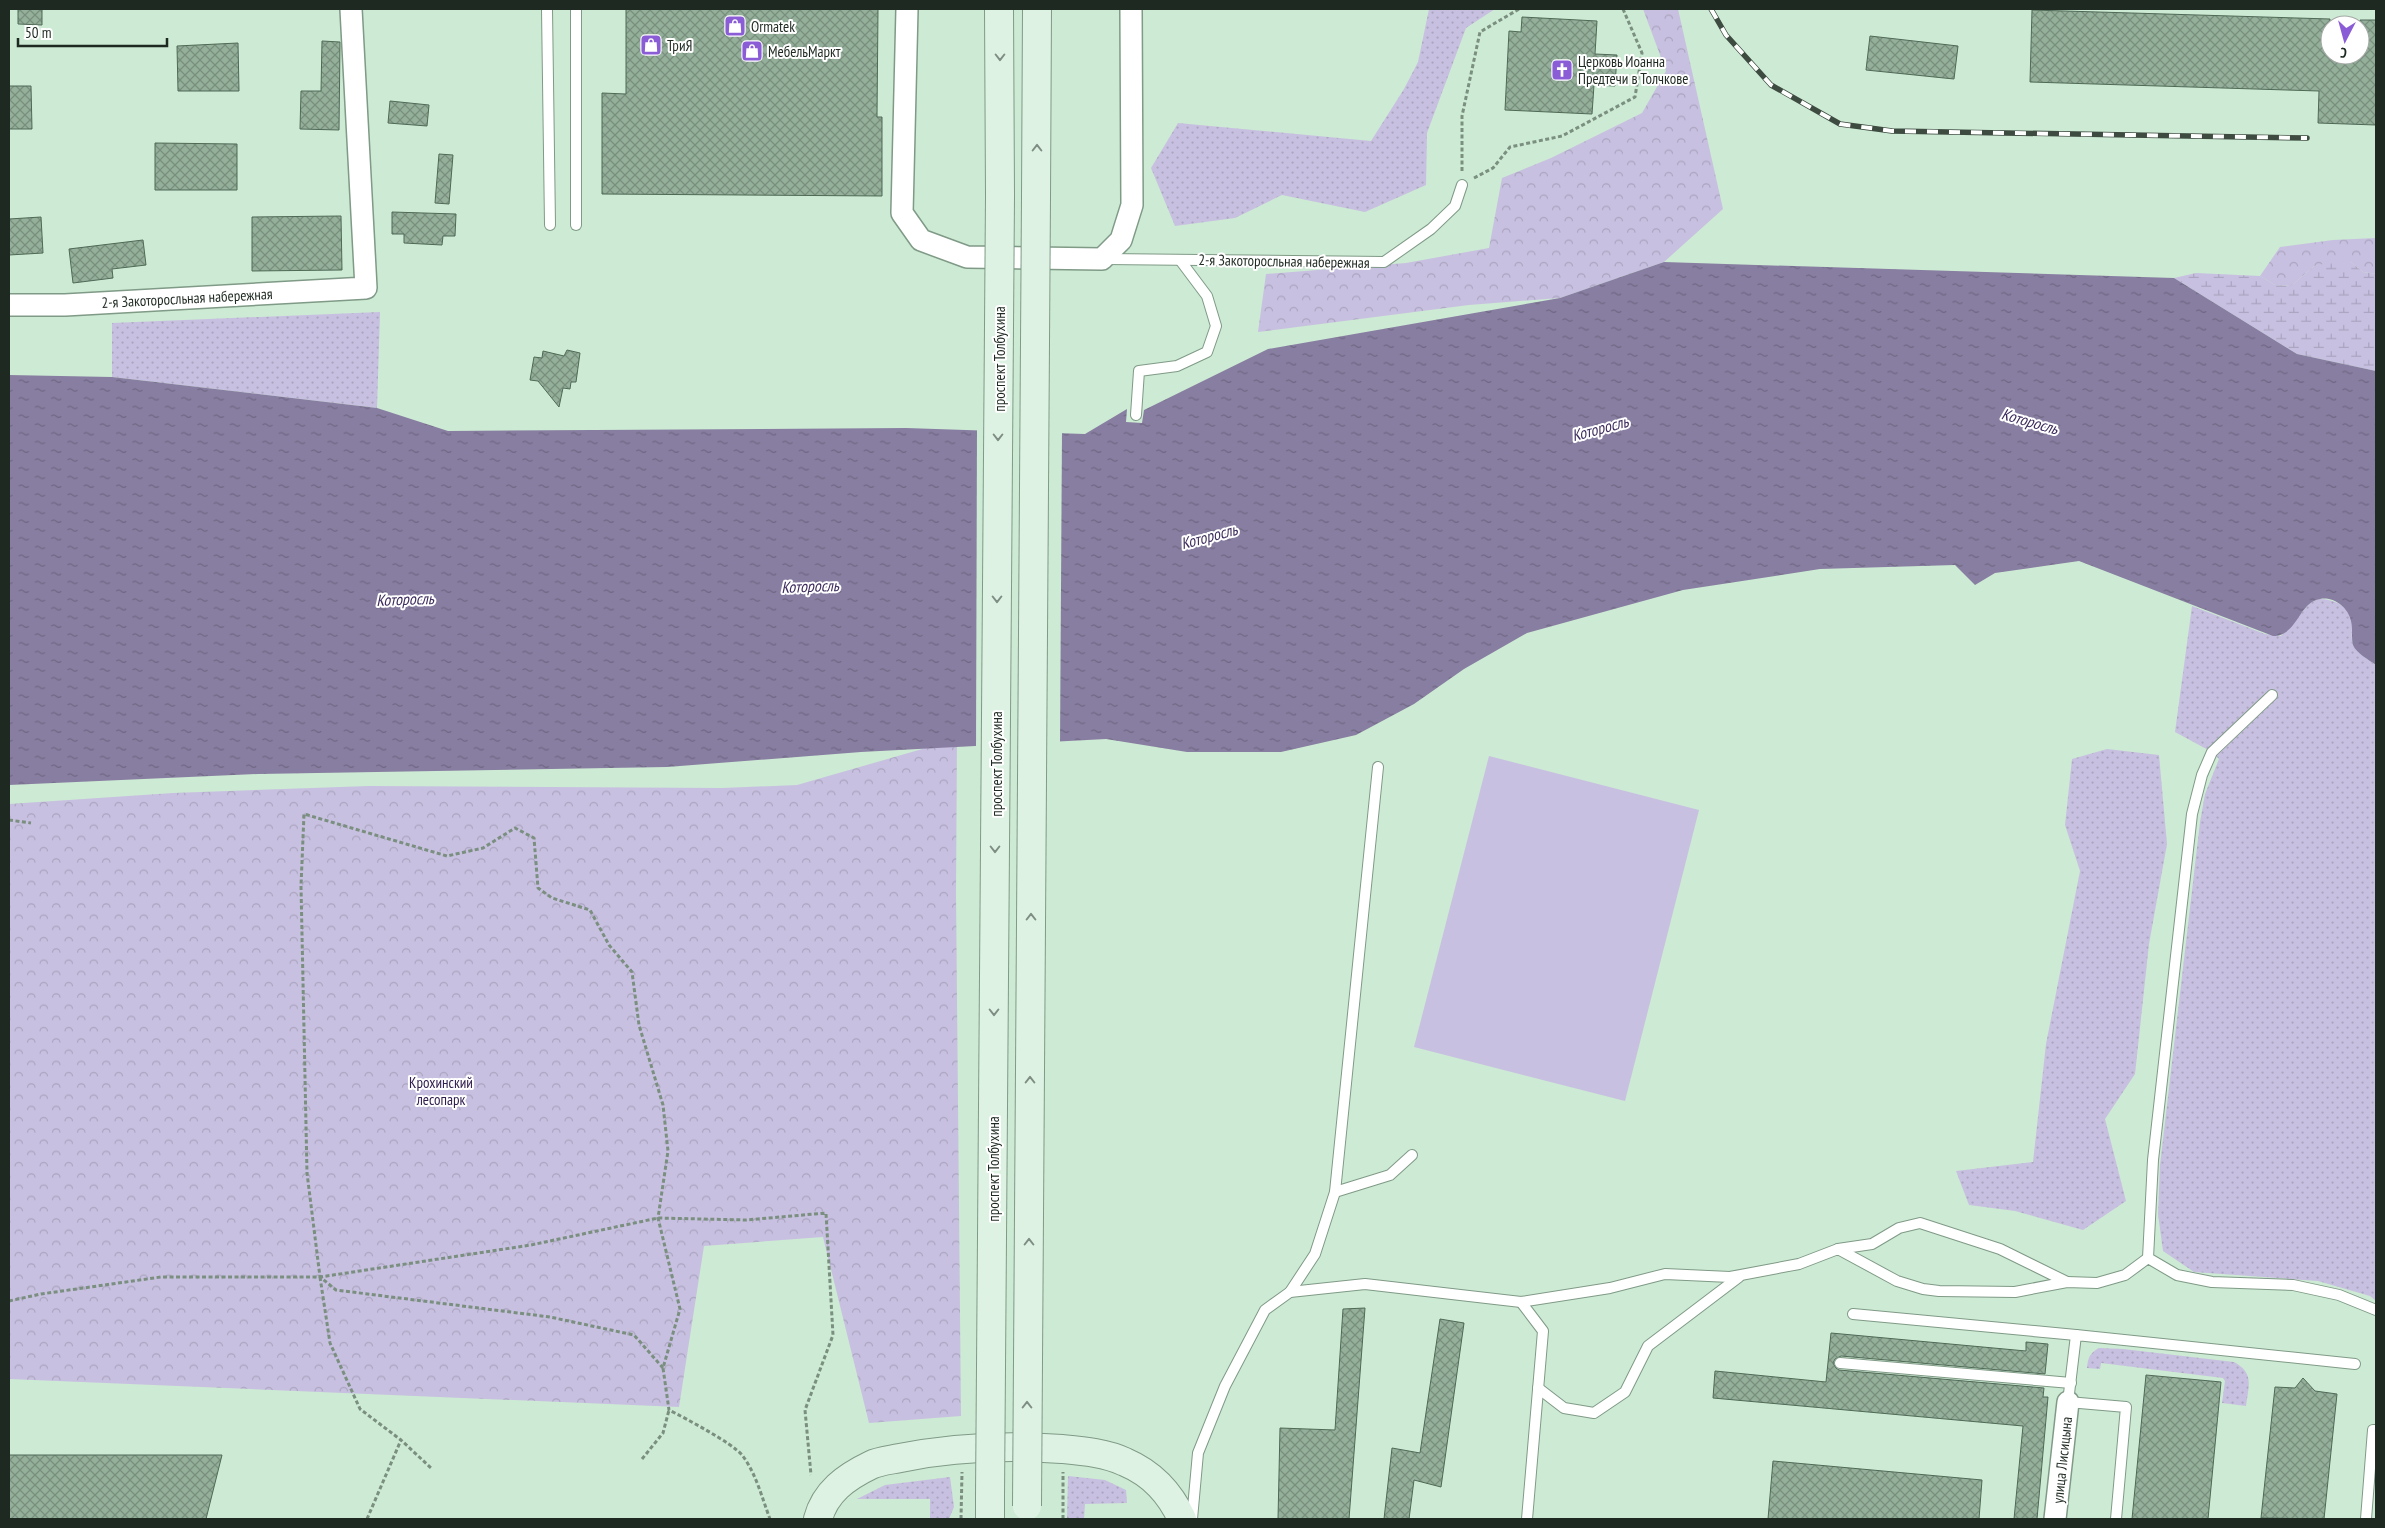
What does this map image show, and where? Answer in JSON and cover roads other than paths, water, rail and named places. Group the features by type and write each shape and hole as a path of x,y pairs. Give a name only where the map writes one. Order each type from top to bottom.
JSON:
{"main road":[{"name":"проспект Толбухина","path":"990,1508 1000,196 999,9"},
{"path":"1027,1513 1037,9"},
{"path":"818,1519 821,1505 840,1482 872,1464 962,1448 1031,1447 1089,1452 1125,1462 1155,1479 1173,1499 1182,1519"}],"street":[{"name":"2-я Закоторосльная набережная","path":"9,305 65,305 366,288 352,9"},
{"path":"907,9 902,213 921,240 966,257 1102,259 1121,240 1132,205 1131,9"},
{"name":"улица Лисицына","path":"2055,1519 2070,1392"}],"lane":[{"path":"548,9 550,225"},
{"path":"576,9 576,224"},
{"name":"2-я Закоторосльная набережная","path":"1102,259 1384,262 1431,229 1455,206 1462,185"},
{"path":"1136,415 1140,372 1177,366 1207,352 1216,326 1207,296 1180,260"},
{"path":"2148,1258 2153,1153 2192,814 2197,793 2212,752 2272,695"},
{"path":"1192,1519 1198,1453 1225,1386 1265,1310 1290,1292 1314,1254 1335,1192 1378,767"},
{"path":"1335,1192 1390,1175 1412,1155"},
{"path":"1290,1292 1365,1284 1521,1302 1610,1288 1665,1274 1730,1277 1799,1264 1838,1249 1872,1244 1899,1228 1920,1223 2000,1250 2067,1282"},
{"path":"1838,1249 1897,1281 1923,1289 2015,1292 2067,1282 2097,1283 2125,1275 2148,1258"},
{"path":"2148,1258 2177,1275 2212,1282 2293,1285 2339,1295 2376,1310"},
{"path":"1538,1388 1564,1408 1594,1414 1625,1392 1648,1346 1741,1275"},
{"path":"1521,1302 1543,1331 1527,1519"},
{"path":"1853,1314 2076,1334 2355,1364"},
{"path":"2070,1392 2076,1334"},
{"path":"1840,1363 2070,1392 2126,1407 2116,1519"},
{"path":"2366,1519 2373,1430 2376,1430"}],"water":[{"name":"Которосль","path":"1664,262 2174,278 2297,354 2376,371 2376,665 2357,651 2353,645 2349,616 2343,606 2333,600 2316,600 2305,609 2287,631 2281,635 2273,636 2079,561 1995,573 1975,585 1955,565 1820,569 1683,590 1527,633 1464,669 1414,704 1356,735 1281,752 1187,752 1106,739 861,752 667,767 258,774 9,785 9,375 112,377 377,408 448,431 906,428 1085,434 1127,409 1126,422 1142,423 1144,410 1268,349 1560,298"}],"railway":[{"path":"1711,9 1726,35 1771,85 1840,124 1892,131 2307,138"}],"place":[{"name":"Ormatek","path":"735,26"},
{"name":"ТриЯ","path":"651,45"},
{"name":"МебельМаркт","path":"752,51"},
{"name":"Церковь Иоанна Предтечи в Толчкове","path":"1562,70"}],"park label":[{"name":"Крохинский лесопарк","path":"441,1090"}]}
